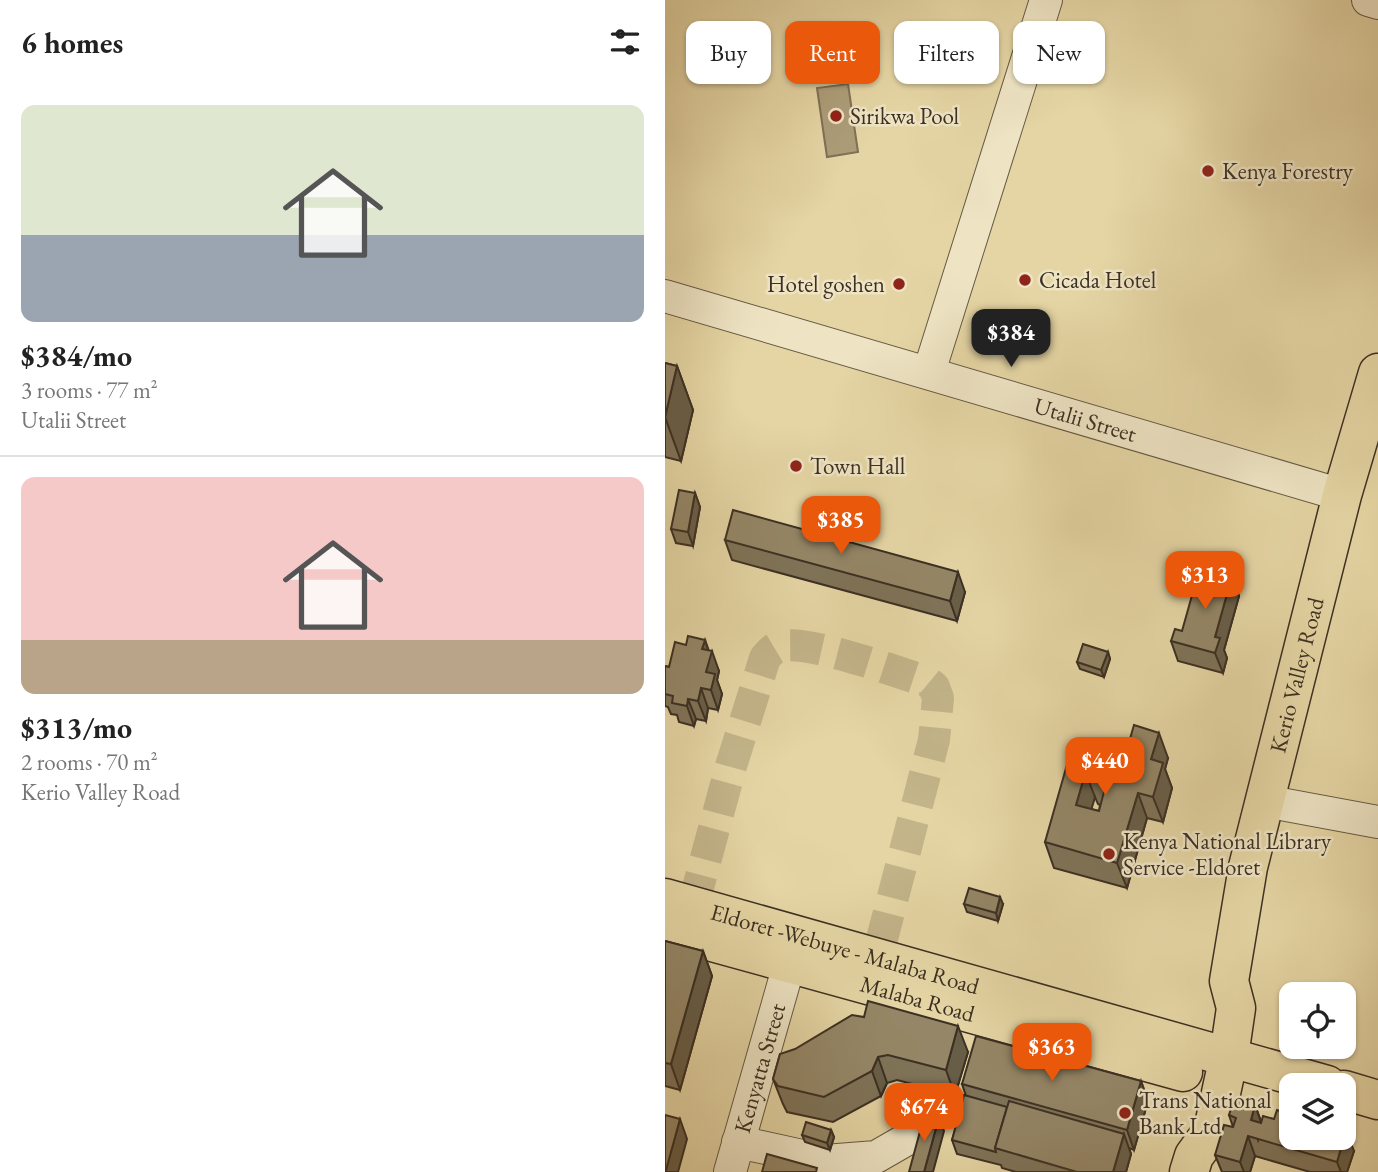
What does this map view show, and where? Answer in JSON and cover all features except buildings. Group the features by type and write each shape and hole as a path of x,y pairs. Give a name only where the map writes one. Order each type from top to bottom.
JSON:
{"main road":[{"name":"Kerio Valley Road","path":"1213,1066 1213,1005 1229,981 1248,867 1342,495 1378,373"},
{"name":"Eldoret -Webuye - Malaba Road","path":"665,898 1213,1066"},
{"name":"Malaba Road","path":"665,929 789,965 1213,1066 1279,1077"},
{"name":"Malaba Road","path":"1213,1066 1279,1096"},
{"path":"1191,1164 1213,1130 1213,1066"},
{"path":"1356,1094 1378,1100"},
{"path":"1356,1118 1378,1124"}],"street":[{"path":"929,372 1046,0"},
{"path":"1367,0 1378,3"},
{"name":"Utalii Street","path":"665,296 1342,495"},
{"path":"1265,801 1378,822"},
{"name":"Kenyatta Street","path":"730,1172 789,965"},
{"path":"739,1142 825,1161 876,1157 909,1138 927,1117"}],"shaded area":[{"path":"848,84 858,152 827,157 817,88"}],"tunnel":[{"path":"693,906 731,766 765,658 777,647 795,645 854,658 928,682 934,687 938,698 934,740 877,958"}],"place":[{"name":"Sirikwa Pool","path":"836,116"},
{"name":"Kenya Forestry","path":"1208,171"},
{"name":"Cicada Hotel","path":"1025,280"},
{"name":"Hotel goshen","path":"899,284"},
{"name":"Town Hall","path":"796,466"},
{"name":"Kenya National Library Service -Eldoret","path":"1109,854"},
{"name":"Trans National Bank Ltd","path":"1125,1113"}]}
